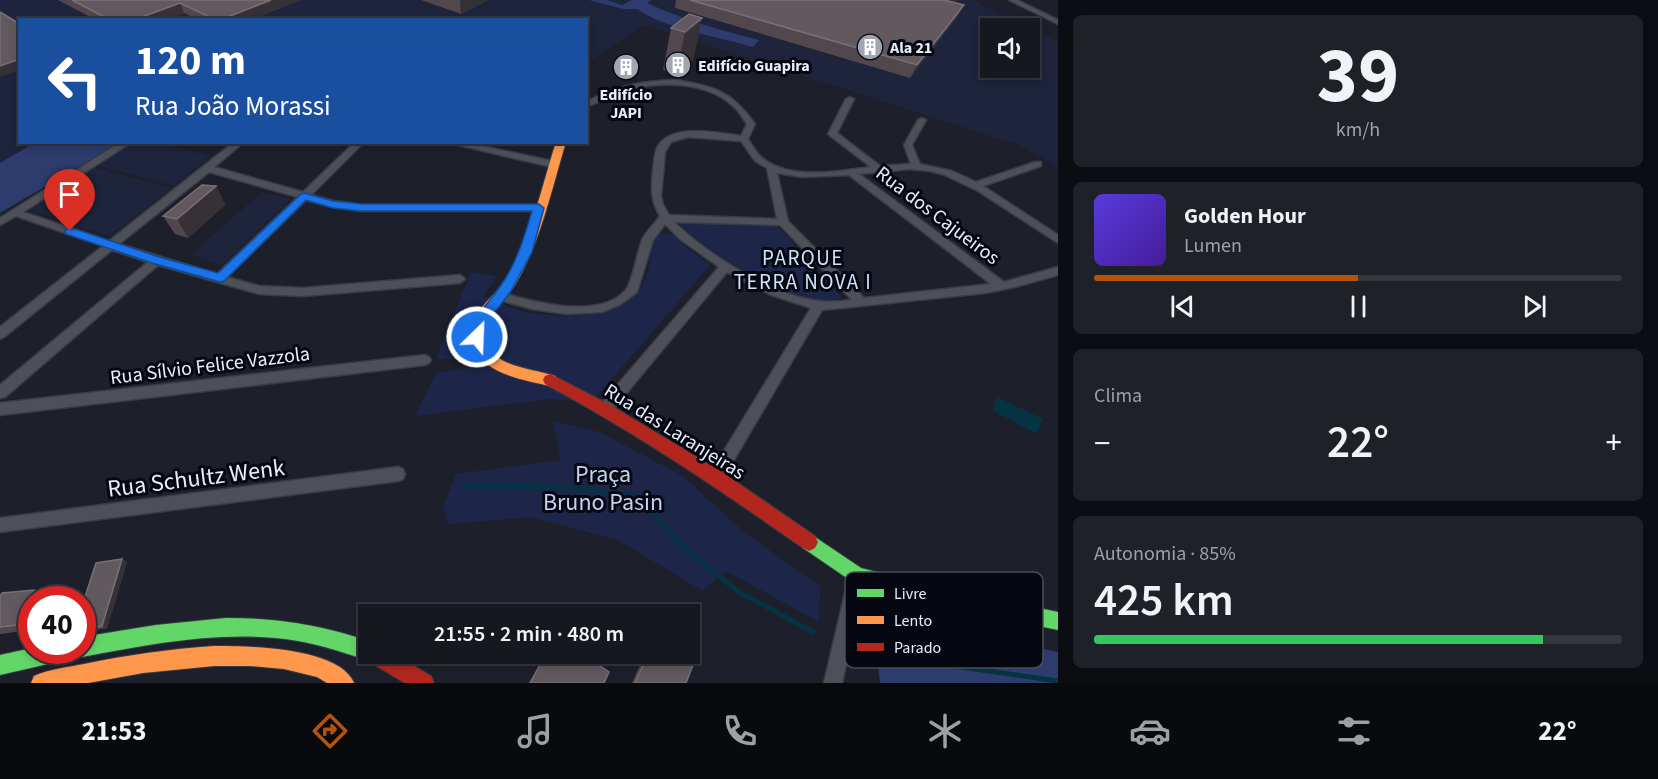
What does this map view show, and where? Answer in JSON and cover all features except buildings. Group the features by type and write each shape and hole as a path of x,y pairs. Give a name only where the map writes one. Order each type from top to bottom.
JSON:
{"street":[{"path":"1012,0 1058,22"},
{"path":"1040,14 1058,11"},
{"path":"588,104 610,93 630,87 654,84 698,87 724,95 740,108 751,124 744,139"},
{"path":"850,99 832,134 880,170"},
{"path":"916,166 908,145 922,120"},
{"path":"744,139 699,134 677,136 666,142 659,156 657,202 664,218 725,267 797,301 817,306 1002,286 1058,271"},
{"path":"744,139 752,153 771,167 795,174 852,173 916,166 932,168 976,185 1058,240"},
{"path":"0,222 125,144"},
{"path":"0,333 237,144"},
{"path":"220,278 358,144"},
{"path":"458,144 552,164"},
{"name":"Rua das Laranjeiras","path":"560,144 526,252 500,296 481,320 477,337 485,354 502,368 557,382 605,409 716,477 851,572"},
{"path":"976,185 1038,164"},
{"path":"771,167 783,222 861,302"},
{"path":"206,168 333,204 362,207 539,208"},
{"name":"Rua dos Cajueiros","path":"852,173 1002,286"},
{"path":"14,212 156,261 259,290 303,292 460,279"},
{"path":"664,218 783,222"},
{"path":"500,296 537,308 562,310 584,310 625,298 631,292 648,239 664,218"},
{"path":"0,393 156,261"},
{"path":"605,409 725,267"},
{"path":"716,477 816,312 817,306"},
{"name":"Rua Sílvio Felice Vazzola","path":"0,409 425,360"},
{"name":"Rua Schultz Wenk","path":"0,525 398,474"},
{"name":"Rua das Laranjeiras","path":"1043,618 1058,621"},
{"path":"96,645 197,630 252,626 311,632 358,647"},
{"path":"833,683 845,630"},
{"path":"41,683 171,662 249,657 272,658 318,668 344,683"},
{"path":"0,665 18,661"},
{"path":"395,664 424,683"}],"shaded area":[{"path":"0,0 973,0 1010,18 980,18 980,78 1040,78 1040,32 1058,41 1058,167 1019,145 645,25 588,62 588,18 18,18 18,144 99,144 0,206"},
{"path":"589,0 607,0 622,5 632,0 651,0 647,3 674,15 759,40 753,47 675,26 638,9 623,9"},
{"path":"33,144 117,144 0,213 0,163"},
{"path":"133,144 159,144 211,155 174,186 95,165"},
{"path":"93,167 172,188 109,236 34,211 31,208 35,203"},
{"path":"262,192 290,199 222,266 191,254"},
{"path":"997,397 1043,419 1037,434 993,411"},
{"path":"1043,649 1058,652 1058,683 880,683 879,668 1043,668"}],"green space":[{"path":"678,222 777,226 842,298 810,302 780,291 720,256"},
{"path":"658,233 672,234 710,265 592,402 548,399 415,416 436,373 467,367 466,360 436,359 471,272 497,276 483,296 521,311 557,316 589,314 620,304 642,285 648,272 652,245"},
{"name":"Praça Bruno Pasin","path":"553,421 599,432 683,476 745,533 820,586 819,622 726,571 703,591 618,540 531,517 448,524 443,507 456,474 561,460"}],"waterway":[{"path":"465,486 565,487 637,497 688,552 739,592 813,632"},
{"path":"968,668 1058,681"}],"traffic: fast":[{"path":"809,542 851,572"},
{"path":"1043,618 1058,621"},
{"path":"96,645 156,634 226,627 297,631 358,647"},
{"path":"0,665 18,661"}],"traffic: slow":[{"path":"550,380 497,364 482,349 477,332 482,318 506,289 524,256 560,144"},
{"path":"41,683 143,663 214,656 284,659 321,668 344,683"}],"traffic: jam":[{"path":"550,380 605,409 716,477 809,542"},
{"path":"392,664 424,683"}],"place":[{"name":"Ala 21","path":"870,47"},
{"name":"Edifício Guapira","path":"678,65"},
{"name":"Edifício JAPI","path":"626,67"}],"district":[{"name":"PARQUE TERRA NOVA I","path":"803,270"}],"route":[{"path":"70,231 156,261 220,278 304,196 333,204 362,207 539,208 526,252 507,288 481,320 477,337"}]}
